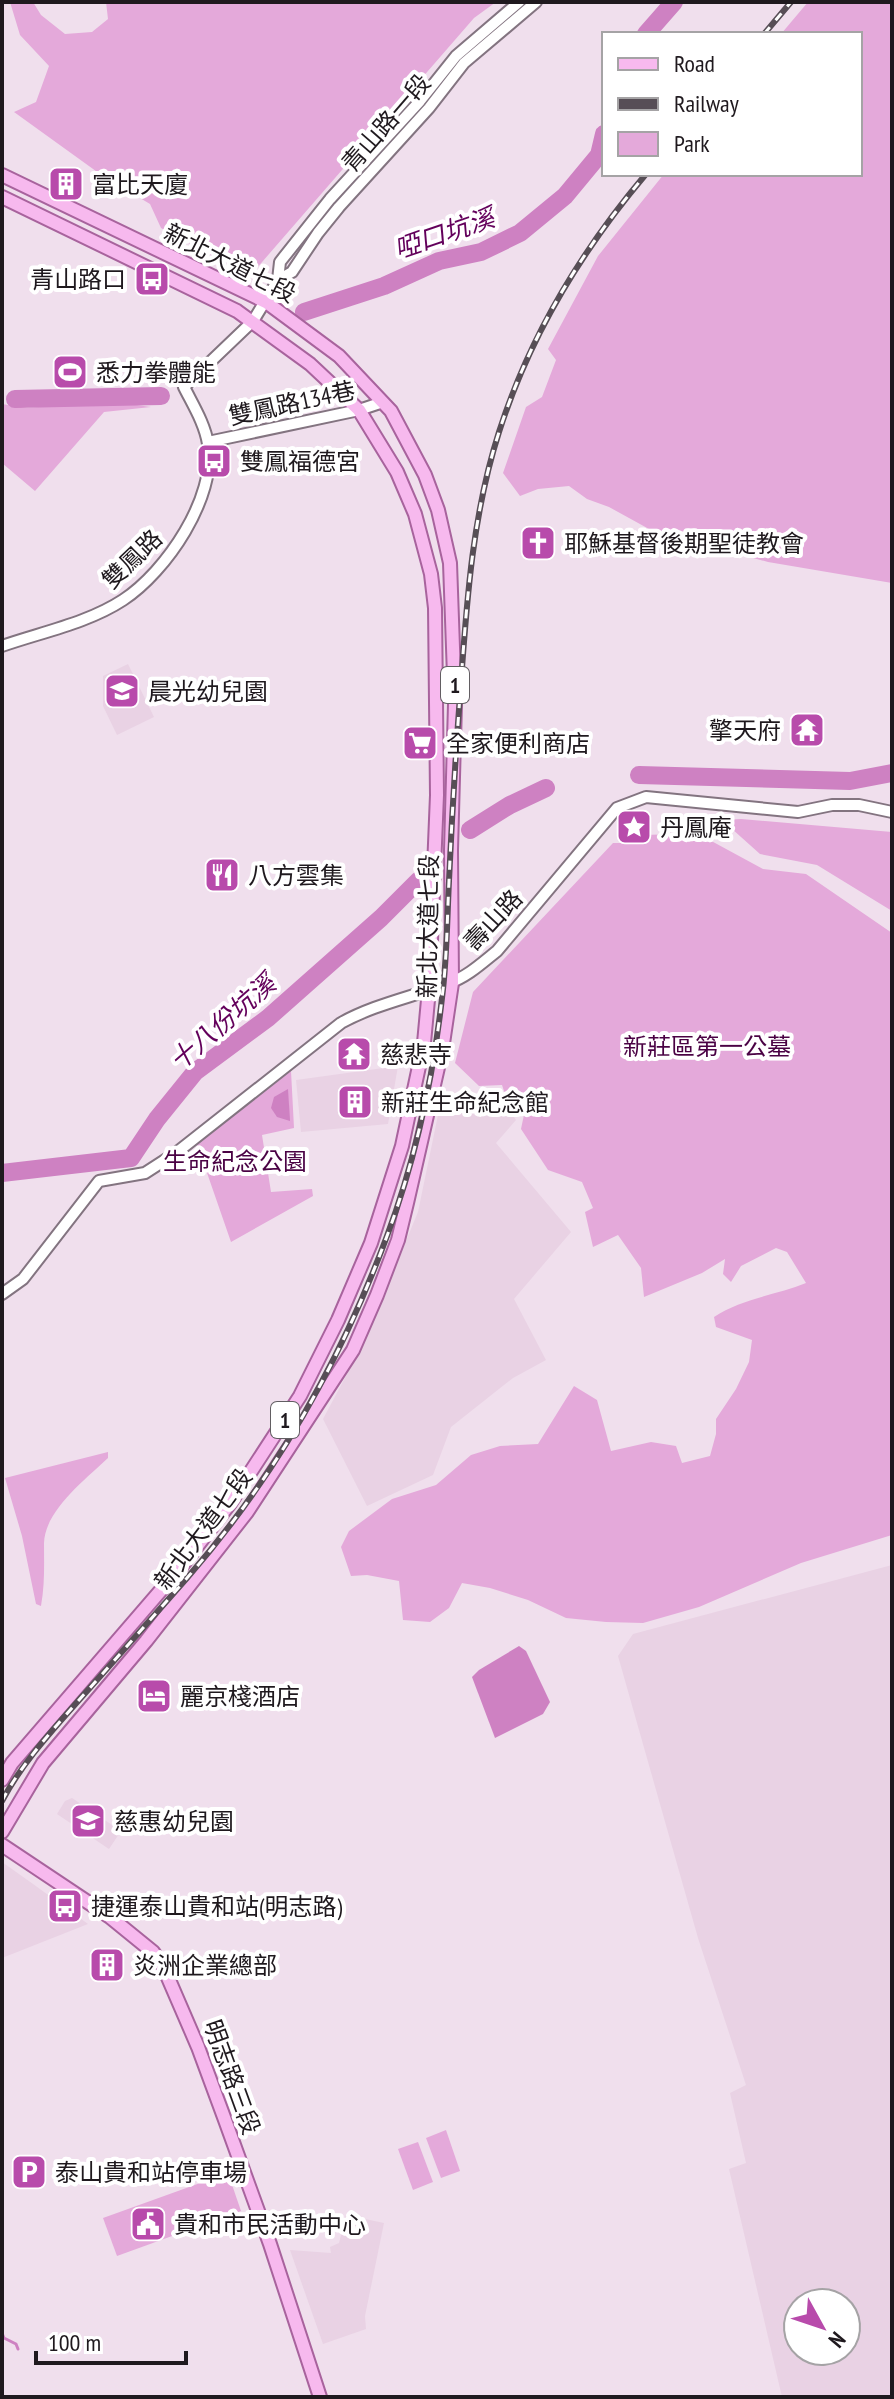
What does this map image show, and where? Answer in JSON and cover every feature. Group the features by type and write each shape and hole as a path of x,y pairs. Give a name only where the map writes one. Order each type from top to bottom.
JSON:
{"main road":[{"name":"新北大道七段","path":"2,175 266,302 339,356 391,411 425,475 438,510 450,563 455,704 451,850 452,983 442,1050 398,1240 353,1350 247,1512 146,1641 43,1763 2,1832"},
{"name":"新北大道七段","path":"2,197 253,321 310,364 359,410 397,472 415,514 431,574 435,608 437,795 424,1043 402,1146 371,1243 318,1364 295,1405 231,1502 181,1567 12,1763 2,1780"},
{"name":"明志路三段","path":"2,1845 110,1917 153,1952 163,1966 225,2120 320,2397"}],"street":[{"name":"青山路一段","path":"253,321 278,280 280,262 330,199 420,101 456,56 519,2"},
{"name":"青山路一段","path":"278,280 292,272 318,233 429,108 464,63 536,2"},
{"name":"雙鳳路","path":"2,646 103,611 126,598 164,562 185,533 203,490 208,468 208,442 184,387 253,321"},
{"name":"雙鳳路134巷","path":"208,442 359,410 383,402"},
{"name":"壽山路","path":"2,1294 23,1279 99,1181 145,1173 184,1147 341,1023 361,1012 452,983 497,951 617,808 652,797 747,809 798,812 832,805 859,805 892,812"}],"shaded area":[{"name":"晨光幼兒園","path":"128,664 154,717 117,735 103,706 103,676"},
{"name":"新莊生命紀念館","path":"398,1066 388,1124 301,1132 296,1080"},
{"path":"288,1089 290,1121 277,1117 271,1108 274,1097"},
{"path":"498,1093 516,1120 496,1143 571,1232 514,1299 546,1360 513,1378 451,1427 433,1475 367,1506 323,1419 363,1344 418,1212 438,1115"},
{"path":"892,1565 892,2397 782,2397 729,2169 746,2163 730,2093 746,2085 698,1938 618,1656 633,1634"},
{"path":"519,1646 526,1651 550,1702 543,1714 495,1738 472,1677"},
{"name":"慈惠幼兒園","path":"72,1798 121,1831 109,1849 57,1814 65,1801"},
{"path":"2,1862 33,1884 88,1924 2,1958"},
{"path":"346,2215 384,2223 365,2316 366,2329 323,2344 290,2250 331,2253 330,2247 339,2243"}],"green space":[{"path":"10,2 33,2 41,15 65,34 92,32 108,19 106,2 496,2 474,18 256,269 224,262 161,228 150,204 100,174 14,112 36,102 49,66 20,35"},
{"path":"808,2 892,2 892,583 768,562 649,529 587,499 569,486 538,489 520,496 503,473 526,407 542,397 556,360 548,349 598,256 662,176 862,176 862,32 783,32"},
{"path":"107,401 151,407 104,412 35,491 2,463 2,404 27,408"},
{"path":"722,820 892,832 892,911 817,865 760,854"},
{"name":"新莊區第一公墓","path":"642,835 704,837 763,869 806,874 892,933 892,1535 801,1563 699,1607 643,1623 566,1618 528,1600 462,1583 449,1608 430,1622 403,1620 399,1581 367,1575 351,1576 341,1547 349,1531 392,1499 436,1485 471,1455 500,1446 538,1444 574,1386 597,1400 611,1451 651,1442 676,1446 682,1463 710,1456 716,1434 716,1419 749,1362 752,1340 716,1327 714,1317 747,1301 806,1283 787,1252 776,1248 741,1266 731,1282 723,1274 725,1259 702,1273 644,1297 641,1268 618,1235 593,1247 585,1212 593,1208 582,1182 548,1170 521,1129 525,1110 507,1100 502,1085 479,1086 455,1063 473,992 613,843 630,843"},
{"name":"生命紀念公園","path":"291,1071 294,1128 262,1135 271,1192 312,1189 313,1196 231,1242 197,1144"},
{"path":"108,1452 108,1458 78,1485 51,1519 44,1543 41,1606 36,1604 22,1536 5,1478"},
{"path":"446,2130 460,2171 441,2178 426,2138"},
{"path":"418,2142 433,2182 413,2190 398,2149"},
{"path":"228,2173 241,2211 117,2256 103,2218"}],"waterway":[{"name":"啞口坑溪","path":"648,32 674,2"},
{"name":"啞口坑溪","path":"304,312 384,286 439,261 481,252 520,233 565,196 599,155 602,142"},
{"name":"啞口坑溪","path":"15,399 161,396"},
{"name":"十八份坑溪","path":"639,775 850,781 892,773"},
{"name":"十八份坑溪","path":"470,830 510,805 546,788"},
{"name":"十八份坑溪","path":"2,1173 131,1158 157,1119 195,1072 268,1018 381,918 419,880"},
{"path":"2,2318 2,2328"},
{"path":"2,2333 18,2349"}],"railway":[{"path":"766,32 791,2"},
{"path":"2,1801 38,1748 187,1578 249,1499 327,1373 369,1283 397,1208 414,1149 438,1028 445,969 466,618 472,556 490,463 512,396 542,328 579,264 644,176"}],"place":[{"name":"富比天廈","path":"66,184"},
{"name":"青山路口","path":"152,279"},
{"name":"悉力拳體能","path":"70,372"},
{"name":"雙鳳福德宮","path":"214,461"},
{"name":"耶穌基督後期聖徒教會","path":"538,543"},
{"name":"晨光幼兒園","path":"122,691"},
{"name":"擎天府","path":"807,730"},
{"name":"全家便利商店","path":"420,743"},
{"name":"丹鳳庵","path":"634,827"},
{"name":"八方雲集","path":"222,875"},
{"name":"慈悲寺","path":"354,1054"},
{"name":"新莊生命紀念館","path":"355,1102"},
{"name":"麗京棧酒店","path":"154,1696"},
{"name":"慈惠幼兒園","path":"88,1821"},
{"name":"捷運泰山貴和站(明志路)","path":"65,1906"},
{"name":"炎洲企業總部","path":"107,1965"},
{"name":"泰山貴和站停車場","path":"29,2172"},
{"name":"貴和市民活動中心","path":"148,2224"}]}
